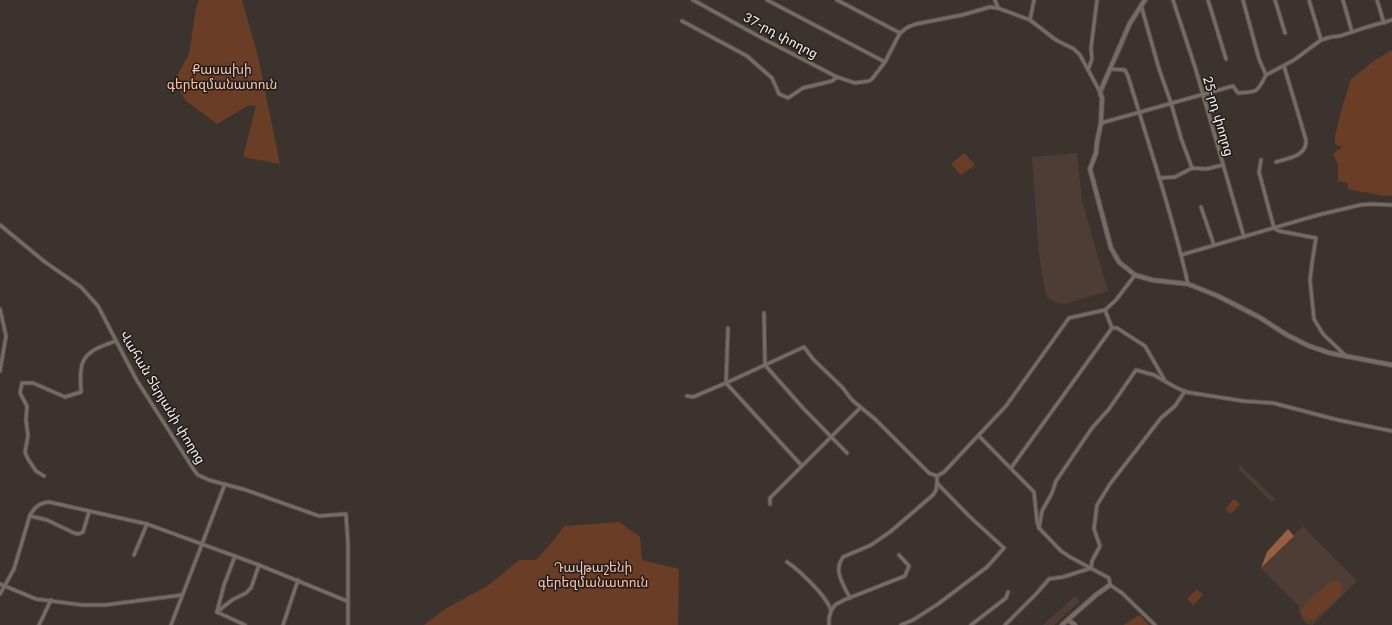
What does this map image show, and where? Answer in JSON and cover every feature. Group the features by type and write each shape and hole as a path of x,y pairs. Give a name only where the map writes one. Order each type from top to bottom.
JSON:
{"street":[{"name":"37-րդ փողոց","path":"693,0 762,38 837,77 854,84 869,82 872,79 885,62 900,33"},
{"path":"767,0 885,62"},
{"path":"837,0 900,33 908,27 916,24 962,15 990,7 998,8 1030,20 1056,40 1074,49 1080,55 1100,92 1102,98 1101,123 1096,153 1090,169 1111,248 1119,262 1135,275 1152,280 1188,284 1238,305 1287,335 1309,346 1330,353 1392,365"},
{"path":"995,0 998,8"},
{"path":"1030,20 1034,0"},
{"path":"1088,70 1092,59 1091,48 1097,0"},
{"path":"1100,92 1130,22 1146,0"},
{"name":"25-րդ փողոց","path":"1173,0 1195,67 1244,238"},
{"path":"1208,0 1226,59"},
{"path":"1243,0 1259,59 1266,75"},
{"path":"1275,0 1285,33"},
{"path":"1309,0 1321,40"},
{"path":"1343,0 1352,32"},
{"path":"1377,0 1384,22"},
{"path":"1141,5 1159,69 1192,168"},
{"path":"1101,123 1233,86 1238,93 1255,92 1259,89 1266,75 1284,66 1321,40 1340,36 1392,20"},
{"path":"682,21 747,56 772,78 776,89 783,97 788,98 803,88 832,81 837,77"},
{"path":"1276,162 1297,156 1304,151 1306,145 1306,140 1284,66"},
{"path":"1111,69 1125,70 1128,76 1140,112 1188,284"},
{"path":"1260,160 1259,172 1274,228 1279,231 1316,238 1310,280 1314,319 1323,334 1345,356"},
{"path":"1159,178 1175,177 1192,168 1206,169 1223,165"},
{"path":"1181,255 1244,238 1318,215 1360,205 1392,205"},
{"path":"1201,207 1214,246"},
{"name":"Վահան Տերյանի փողոց","path":"0,225 45,262 81,287 98,306 136,379 198,475 209,480 257,494 319,516 346,514 348,544 347,601"},
{"path":"937,476 944,472 1006,406 1069,318 1105,310 1116,300 1135,275"},
{"path":"0,309 6,336 0,372"},
{"path":"1105,310 1112,328"},
{"path":"764,313 765,365 802,408 847,453"},
{"path":"728,328 726,383 802,466"},
{"path":"1112,328 1117,328 1145,346 1164,381"},
{"path":"1011,468 1112,328"},
{"path":"44,476 36,471 25,452 28,436 26,420 27,406 20,393 22,383 33,383 65,397 81,392 81,368 85,358 95,348 116,341"},
{"path":"687,396 693,397 804,347 813,359 842,387 860,408 876,420 929,473 937,476"},
{"path":"1039,528 1042,511 1052,494 1056,481 1092,428 1109,409 1136,370 1154,375 1185,391 1243,401 1272,403 1338,420 1392,431"},
{"path":"1091,568 1092,560 1100,546 1094,529 1097,505 1110,484 1161,418 1175,406 1185,391"},
{"path":"770,504 770,498 860,408"},
{"path":"979,436 1034,492 1039,528 1061,551 1109,578 1110,585 1122,593 1155,625"},
{"path":"850,598 839,576 838,568 844,557 872,546 933,495 936,490 937,476"},
{"path":"901,625 913,620 938,604 988,567 1004,548 937,483"},
{"path":"171,625 225,484"},
{"path":"0,594 14,569 30,516 34,508 39,504 49,502 147,524 259,564 298,580 347,601 348,625"},
{"path":"30,516 47,520 79,534 83,532 89,512"},
{"path":"134,555 147,524"},
{"path":"829,625 829,618 834,605 905,576 909,566 899,555"},
{"path":"218,612 224,585 235,556"},
{"path":"787,562 804,576 828,603 831,611"},
{"path":"218,612 232,600 246,593 251,588 259,564"},
{"path":"1005,625 1037,593 1048,579 1062,577 1091,568"},
{"path":"283,625 298,580"},
{"path":"0,584 36,599 82,604 105,605 182,595"},
{"path":"1062,625 1096,595 1110,585"},
{"path":"971,625 1006,598 1008,592"},
{"path":"39,625 51,600"},
{"path":"218,612 245,625"},
{"path":"1068,620 1075,625"}],"shaded area":[{"path":"1077,153 1082,200 1108,291 1065,304 1055,302 1046,296 1039,254 1032,157"},
{"path":"1241,466 1275,499 1272,502 1238,469"},
{"path":"1303,526 1357,581 1313,625 1306,624 1300,615 1299,606 1261,568"},
{"path":"1288,529 1294,536 1261,568 1267,552"},
{"path":"1075,596 1080,601 1054,625 1043,625"}],"green space":[{"name":"Քասախի գերեզմանատուն","path":"199,0 242,0 258,56 280,164 243,157 256,106 249,105 217,124 186,101 174,81 189,54 196,8"},
{"path":"1392,50 1392,195 1384,196 1348,189 1348,183 1338,181 1338,165 1333,154 1337,150 1341,149 1341,147 1335,144 1335,136 1351,79 1375,60"},
{"path":"964,153 975,165 961,175 951,164"},
{"path":"1234,499 1240,504 1231,514 1225,509"},
{"name":"Դավթաշենի գերեզմանատուն","path":"619,522 640,537 642,560 679,569 678,625 424,625 442,611 490,584 519,560 536,560 564,526"},
{"path":"1337,581 1341,583 1343,587 1340,597 1313,620 1305,619 1301,611 1304,605 1329,583"},
{"path":"1197,589 1203,595 1193,605 1187,599"},
{"path":"1139,615 1149,625 1124,625 1125,624"}]}
